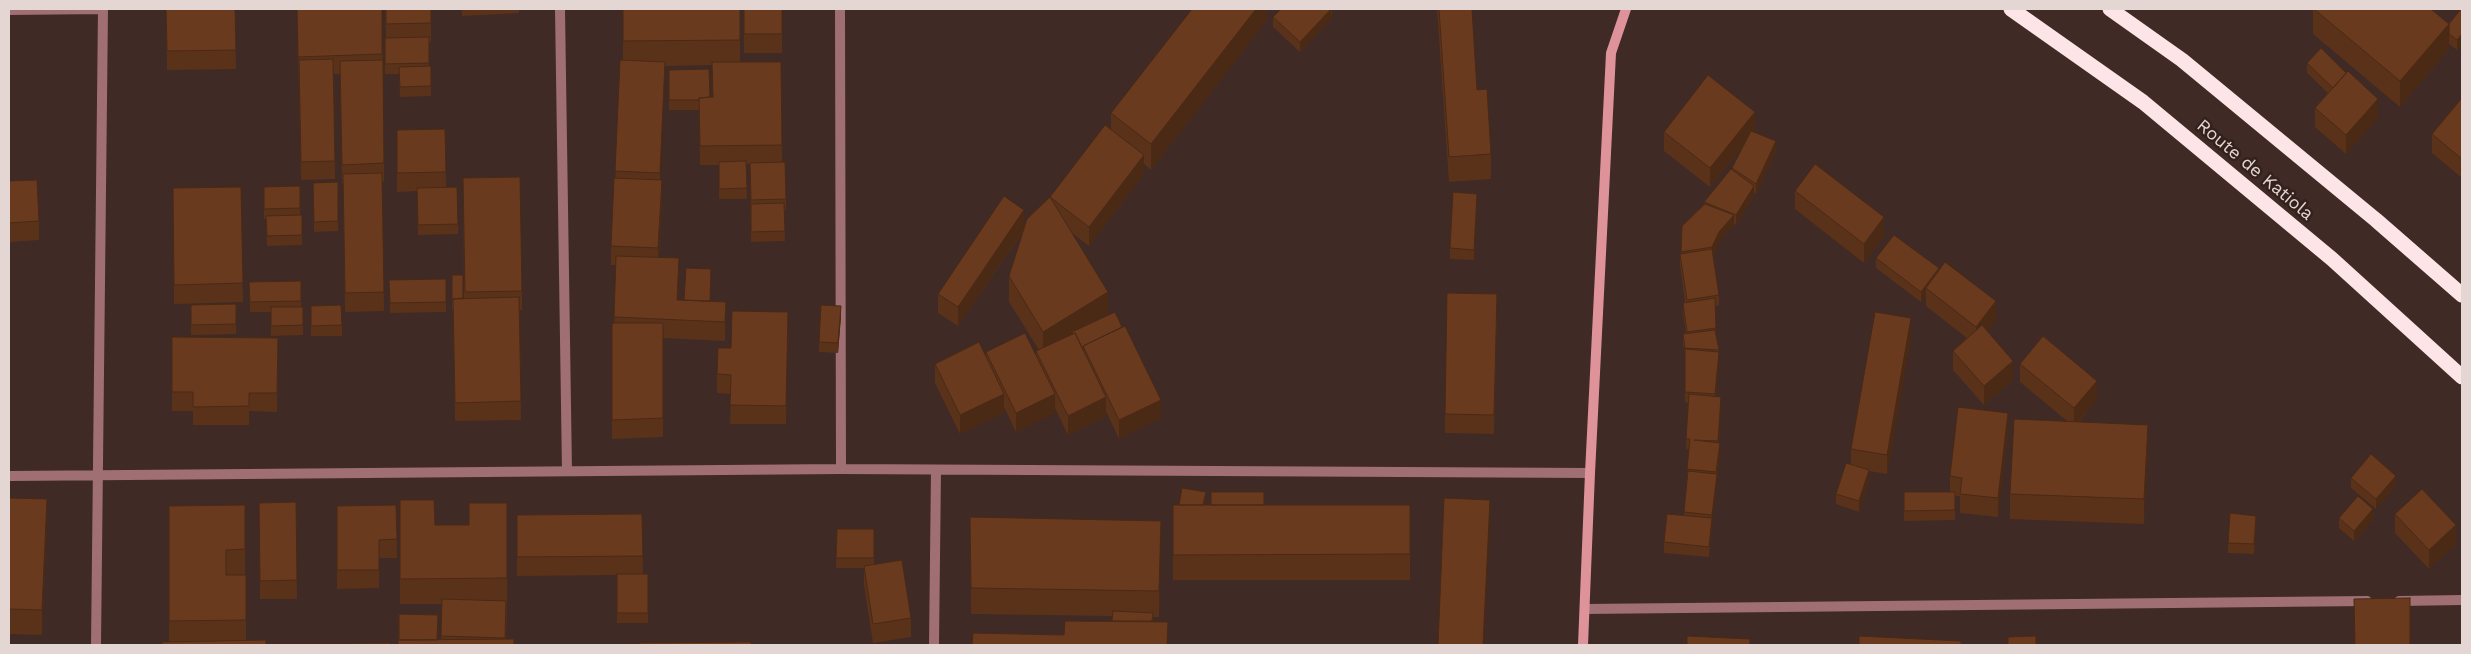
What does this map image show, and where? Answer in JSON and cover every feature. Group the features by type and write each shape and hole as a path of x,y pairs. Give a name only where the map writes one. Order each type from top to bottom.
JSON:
{"highway":[{"name":"Route de Katiola","path":"2012,9 2143,102 2332,259 2462,377"},
{"path":"2110,9 2182,60 2376,220 2462,296"}],"street":[{"path":"9,10 103,9 96,645"},
{"path":"560,9 567,471"},
{"path":"840,9 841,469"},
{"path":"1584,645 1590,473 1611,52 1626,9"},
{"path":"9,476 841,469 1590,473"},
{"path":"934,645 936,470"},
{"path":"1585,608 2462,600"}],"building":[{"path":"166,9 235,9 236,50 167,51"},
{"path":"297,9 382,9 382,54 298,57"},
{"path":"386,9 431,9 431,23 386,24"},
{"path":"623,9 740,9 740,40 623,41"},
{"path":"744,9 782,9 782,34 744,34"},
{"path":"1192,9 1256,9 1151,144 1111,113"},
{"path":"1281,9 1331,9 1300,42 1273,17"},
{"path":"1439,9 1472,9 1477,90 1487,89 1491,154 1449,157"},
{"path":"2314,9 2431,9 2449,24 2400,81"},
{"path":"2461,9 2462,34 2457,40 2449,34 2449,24"},
{"path":"429,37 429,63 385,64 385,38"},
{"path":"2321,48 2346,73 2333,88 2307,63"},
{"path":"333,59 335,161 301,162 299,60"},
{"path":"383,60 384,163 342,165 340,61"},
{"path":"620,60 665,62 660,173 615,171"},
{"path":"712,62 781,62 782,145 700,146 699,98 713,97"},
{"path":"431,66 431,86 400,87 399,67"},
{"path":"709,69 710,97 699,98 699,100 669,100 669,70"},
{"path":"2348,71 2378,99 2346,135 2315,108"},
{"path":"1708,75 1755,112 1710,168 1664,132"},
{"path":"2462,98 2462,159 2432,134"},
{"path":"1105,125 1144,155 1089,227 1050,197"},
{"path":"445,129 446,172 397,173 397,130"},
{"path":"1751,131 1776,141 1756,184 1732,168"},
{"path":"746,161 747,188 719,189 719,162"},
{"path":"785,162 786,199 751,200 750,163"},
{"path":"1815,164 1884,217 1864,244 1795,191"},
{"path":"1731,169 1754,186 1736,215 1704,202"},
{"path":"382,173 384,292 345,293 343,174"},
{"path":"520,177 522,291 465,292 463,178"},
{"path":"614,178 662,180 658,248 611,246"},
{"path":"37,180 39,221 9,223 9,181"},
{"path":"338,182 338,221 314,222 313,183"},
{"path":"300,186 300,208 264,209 264,187"},
{"path":"241,187 243,283 174,285 173,188"},
{"path":"457,187 458,224 418,225 417,188"},
{"path":"1453,192 1477,194 1474,250 1450,248"},
{"path":"1004,196 1024,210 958,307 938,294"},
{"path":"1050,197 1108,292 1043,332 1009,276 1027,219"},
{"path":"784,203 785,231 751,232 751,204"},
{"path":"1705,204 1734,215 1719,232 1712,247 1681,252 1682,226"},
{"path":"302,215 302,235 267,236 266,216"},
{"path":"1894,235 1939,268 1921,292 1876,258"},
{"path":"1712,249 1719,295 1687,300 1680,254"},
{"path":"616,256 679,258 677,300 726,302 725,322 614,317"},
{"path":"1945,262 1996,301 1976,327 1926,288"},
{"path":"686,268 711,269 710,301 684,300"},
{"path":"452,275 463,275 463,298 452,300"},
{"path":"446,279 446,302 390,303 389,280"},
{"path":"301,281 301,301 250,302 249,282"},
{"path":"1447,293 1497,294 1494,415 1445,414"},
{"path":"519,297 521,401 455,403 453,299"},
{"path":"1715,298 1716,328 1687,332 1683,303"},
{"path":"236,304 236,324 191,325 191,305"},
{"path":"341,305 342,325 311,326 311,306"},
{"path":"821,305 841,306 838,343 819,342"},
{"path":"271,307 303,307 303,325 271,326"},
{"path":"732,311 788,312 786,406 730,405 731,375 717,374 718,348 731,348"},
{"path":"1115,312 1122,327 1083,346 1083,350 1075,333 1072,334 1072,332"},
{"path":"1875,312 1911,318 1887,455 1851,449"},
{"path":"612,323 663,323 663,418 612,420"},
{"path":"1982,325 2013,361 1984,386 1953,351"},
{"path":"1125,326 1161,400 1119,420 1083,346"},
{"path":"1715,330 1719,350 1685,348 1683,334"},
{"path":"1025,333 1055,394 1016,413 986,352"},
{"path":"1075,333 1106,397 1068,416 1036,351"},
{"path":"2043,336 2097,381 2074,408 2020,364"},
{"path":"172,337 278,338 277,393 249,393 249,406 193,407 193,392 172,392"},
{"path":"979,342 1004,394 960,415 935,364"},
{"path":"1685,349 1719,352 1715,394 1685,392"},
{"path":"1689,394 1721,397 1718,441 1694,440 1720,443 1716,472 1687,469 1690,439 1686,439"},
{"path":"1958,407 2008,413 1998,498 1960,494 1962,478 1950,476"},
{"path":"2014,419 2148,425 2144,499 2010,494"},
{"path":"2371,454 2396,476 2376,499 2351,478"},
{"path":"1846,463 1869,470 1859,501 1836,494"},
{"path":"1688,471 1717,474 1712,515 1684,512"},
{"path":"1182,488 1206,492 1203,505 1179,505"},
{"path":"2422,489 2456,525 2429,550 2395,514"},
{"path":"1211,492 1264,492 1264,505 1211,505"},
{"path":"1904,492 1955,492 1955,510 1904,511"},
{"path":"2358,496 2373,509 2354,531 2339,518"},
{"path":"9,498 47,499 42,610 9,609"},
{"path":"1444,498 1490,500 1483,645 1438,645"},
{"path":"400,500 434,500 435,525 469,525 469,503 507,503 507,578 400,579"},
{"path":"296,502 297,580 260,581 259,503"},
{"path":"245,505 245,549 226,550 226,575 246,575 246,620 169,621 169,506"},
{"path":"396,505 397,539 379,540 379,570 337,570 337,506"},
{"path":"1173,505 1410,505 1410,554 1173,555"},
{"path":"2230,513 2256,516 2254,544 2228,543"},
{"path":"642,514 643,556 517,557 517,515"},
{"path":"1667,514 1712,518 1709,547 1664,542"},
{"path":"970,517 1161,521 1159,591 971,588"},
{"path":"837,529 874,529 874,558 836,558"},
{"path":"902,560 911,618 873,624 864,566"},
{"path":"617,574 648,574 648,613 617,613"},
{"path":"2410,598 2410,645 2355,645 2354,599"},
{"path":"442,599 506,601 505,638 441,636"},
{"path":"1113,611 1153,613 1152,621 1112,621"},
{"path":"399,614 438,615 437,640 399,640"},
{"path":"1065,621 1168,622 1167,645 972,645 973,633 1064,635"},
{"path":"1687,636 1750,639 1750,645 1687,645"},
{"path":"1859,636 1961,641 1961,645 1859,645"},
{"path":"2036,636 2036,645 2008,645 2008,637"},
{"path":"514,639 514,645 398,645 398,640"},
{"path":"266,640 266,645 162,645 162,642"},
{"path":"751,642 751,645 639,645 639,643"},
{"path":"391,643 391,645 277,645 277,644"}]}
